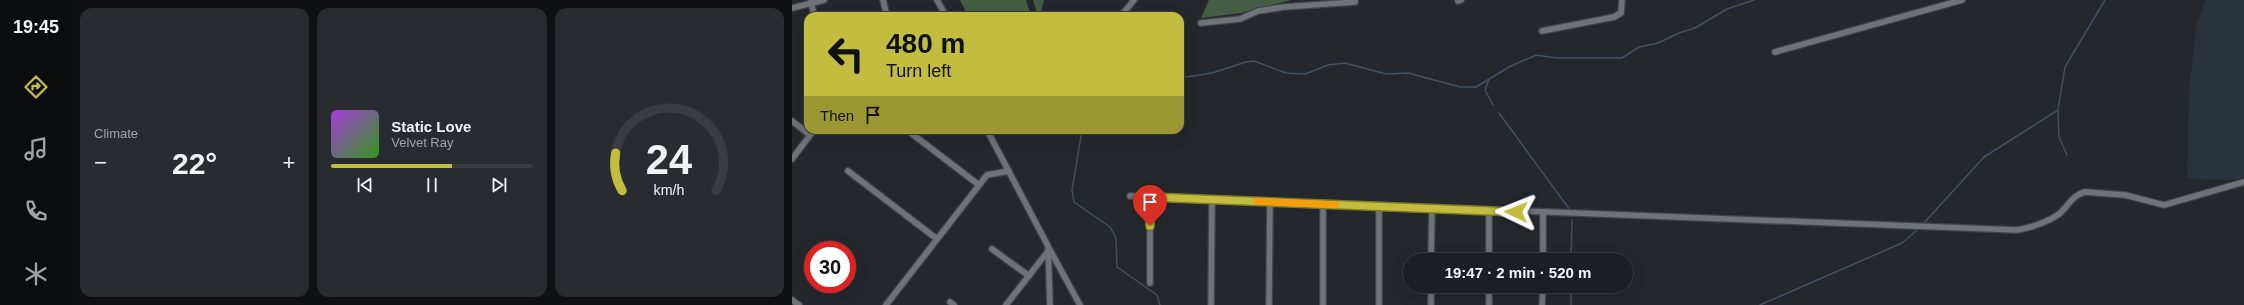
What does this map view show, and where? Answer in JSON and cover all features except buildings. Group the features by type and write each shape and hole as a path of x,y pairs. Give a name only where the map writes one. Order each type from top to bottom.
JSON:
{"street":[{"path":"792,8 811,2 824,0"},
{"path":"883,0 886,12"},
{"path":"937,0 944,12"},
{"path":"1124,12 1134,0"},
{"path":"1542,31 1614,17 1621,13 1622,0"},
{"path":"1775,52 1962,0"},
{"path":"1201,23 1240,19 1258,11 1284,7 1355,1"},
{"path":"811,2 813,12"},
{"path":"792,121 804,128"},
{"path":"792,159 811,134"},
{"path":"912,134 979,185"},
{"path":"989,134 1080,305"},
{"path":"848,171 937,239"},
{"path":"886,305 987,175 1009,171"},
{"path":"1130,196 2017,230 2027,228 2059,214 2079,193 2085,192 2125,195 2164,205 2244,182"},
{"path":"1150,197 1150,284"},
{"path":"1212,200 1212,305"},
{"path":"1269,305 1270,202"},
{"path":"1323,204 1323,305"},
{"path":"1379,206 1379,305"},
{"path":"1432,208 1432,253"},
{"path":"1489,210 1489,253"},
{"path":"1543,213 1543,253"},
{"path":"1006,305 1049,248"},
{"path":"1049,248 1050,305"},
{"path":"992,249 1029,276"},
{"path":"1431,293 1431,305"},
{"path":"1489,293 1489,305"},
{"path":"1542,293 1542,305"},
{"path":"792,300 799,305"}],"shaded area":[{"path":"2205,0 2244,0 2244,177 2235,180 2187,179 2189,90 2196,29"}],"green space":[{"path":"960,0 1026,0 1030,12 966,12"},
{"path":"1033,0 1044,0 1042,12 1037,12"},
{"path":"1209,0 1291,0 1241,13 1201,18"}],"waterway":[{"path":"1038,0 1042,12"},
{"path":"1184,77 1212,73 1246,62 1254,61 1286,73 1305,74 1328,65 1345,63 1386,74 1408,73 1460,87 1476,87 1509,67 1536,55 1556,58 1622,58 1639,47 1658,43 1679,33 1695,28 1727,9 1754,0"},
{"path":"1924,223 1984,157 2058,110 2065,67 2105,0"},
{"path":"1489,79 1485,90 1493,105"},
{"path":"2058,111 2059,137 2067,155"},
{"path":"1499,113 1570,210"},
{"path":"1081,134 1072,190 1074,202 1110,227 1116,238 1117,267 1157,295 1160,305"},
{"path":"1571,253 1572,220"},
{"path":"1760,305 1902,243 1916,231"},
{"path":"1571,293 1571,305"}],"slow traffic":[{"path":"1257,201 1336,205"}],"route":[{"path":"1150,226 1150,197 1516,212"}]}
